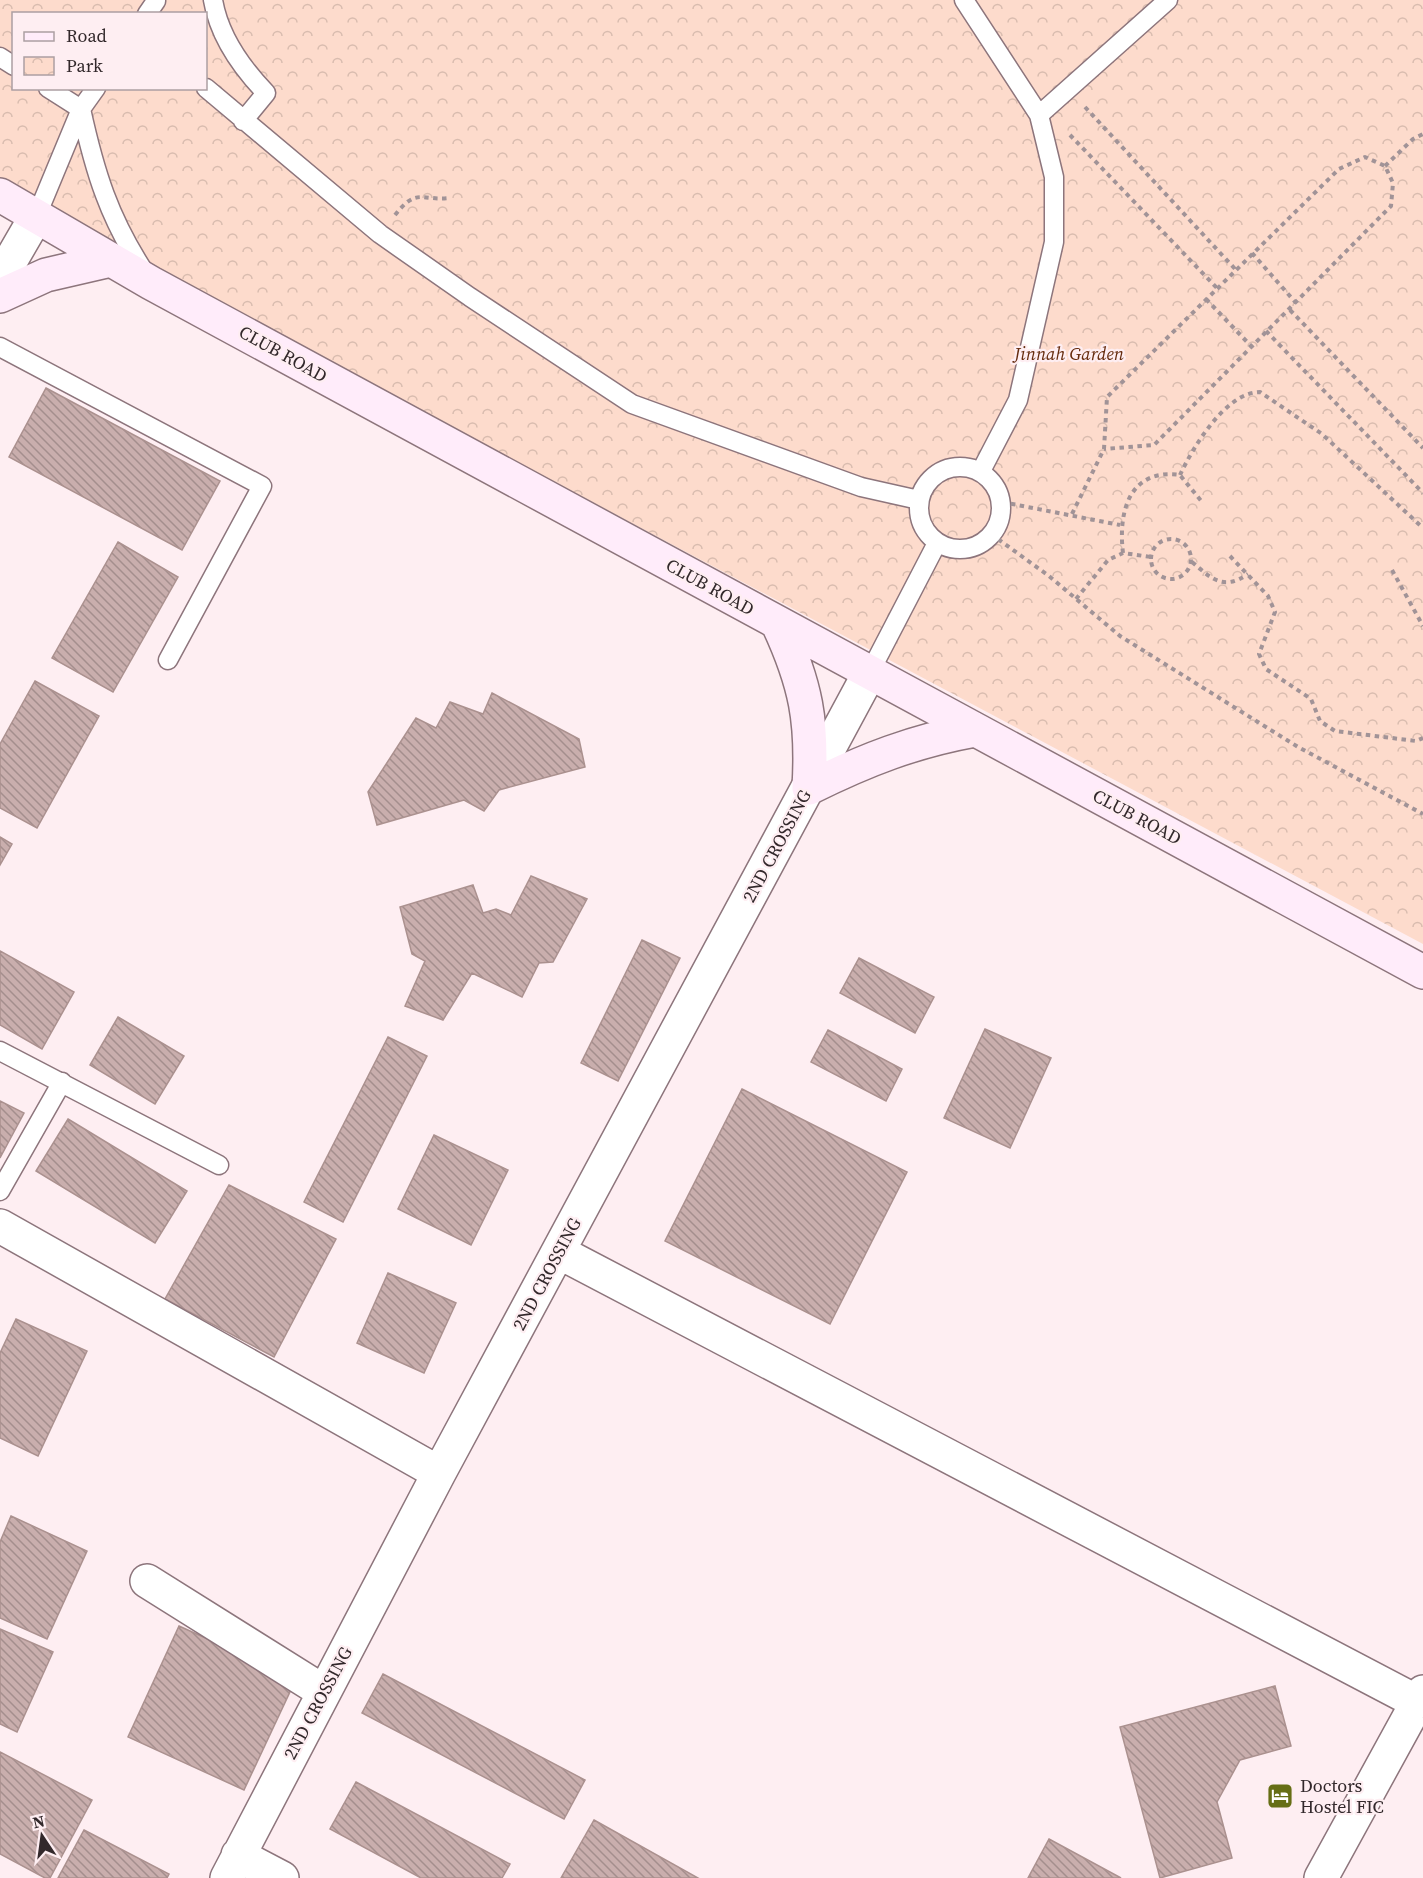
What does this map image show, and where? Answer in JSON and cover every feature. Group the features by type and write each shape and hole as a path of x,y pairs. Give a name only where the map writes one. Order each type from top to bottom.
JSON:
{"main road":[{"name":"CLUB ROAD","path":"0,195 151,283 1423,972"},
{"path":"0,296 46,275 111,260"},
{"path":"778,624 796,663 807,703 812,746 809,788 890,750 932,738 975,730"}],"street":[{"path":"0,279 37,215"},
{"name":"2ND CROSSING","path":"232,1867 439,1473 870,672"},
{"path":"0,1226 439,1473"},
{"path":"559,1252 1420,1697 1321,1878"},
{"path":"147,1581 324,1692"},
{"path":"232,1867 282,1878"}],"lane":[{"path":"213,0 216,18 225,37 248,74 266,93 243,121"},
{"path":"964,0 1043,112 1054,177 1054,242 1018,400 981,471"},
{"path":"1043,112 1168,0"},
{"path":"207,89 380,234 470,297 632,404 861,487 919,500"},
{"path":"51,90 81,109 94,166 110,210 122,238 151,283"},
{"path":"37,215 81,109 95,90"},
{"path":"0,347 262,486 168,660"},
{"path":"962,466 981,471 996,484 1002,502 999,526 983,543 960,550 937,543 925,532 919,517 919,500 927,482 943,470 962,466"},
{"path":"870,672 937,543"},
{"path":"0,1050 219,1165"},
{"path":"0,1191 62,1082"}],"path":[{"path":"1068,89 1236,270"},
{"path":"1043,112 1217,288"},
{"path":"1385,166 1413,139 1423,134"},
{"path":"1072,514 1104,449 1107,397 1339,169 1365,157 1385,166 1393,183 1391,206 1290,310 1266,331 1154,445 1104,449"},
{"path":"380,234 403,205 417,196 449,198"},
{"path":"1252,253 1296,303"},
{"path":"1206,299 1251,346"},
{"path":"1290,310 1423,448"},
{"path":"1266,331 1423,493"},
{"path":"1180,475 1193,447 1207,429 1237,399 1251,392 1260,392 1322,434 1423,528"},
{"path":"1123,553 1120,525 1127,504 1139,485 1150,477 1160,474 1180,475 1202,502"},
{"path":"1002,502 1120,525"},
{"path":"991,534 1120,636 1298,747 1423,814"},
{"path":"1192,562 1182,577 1174,580 1164,579 1156,574 1151,557 1154,548 1169,539 1186,545 1192,562 1211,578 1226,583 1237,581 1248,574"},
{"path":"1076,599 1108,560 1123,553 1151,557"},
{"path":"1230,556 1268,596 1275,612 1259,654 1266,669 1311,699 1320,721 1335,731 1416,741 1423,738"},
{"path":"1392,570 1423,626"}],"green space":[{"name":"Jinnah Garden","path":"0,0 1423,0 1423,944 0,187"}],"building":[{"path":"46,388 220,481 182,550 9,457"},
{"path":"118,542 178,577 113,692 52,658"},
{"path":"35,681 99,716 37,828 0,808 0,744"},
{"path":"492,693 579,739 585,767 499,790 484,811 464,800 377,825 368,792 416,718 436,728 450,702 483,714"},
{"path":"0,837 12,844 0,865"},
{"path":"531,876 587,899 553,962 539,963 522,997 472,973 443,1020 405,1006 425,961 412,954 400,907 473,885 483,913 496,909 511,915"},
{"path":"642,940 680,958 618,1081 581,1063"},
{"path":"0,951 74,992 42,1049 0,1025"},
{"path":"859,958 934,997 915,1033 840,993"},
{"path":"118,1017 184,1056 155,1104 90,1065"},
{"path":"985,1029 1051,1058 1010,1148 944,1118"},
{"path":"828,1030 902,1069 886,1101 811,1062"},
{"path":"388,1037 427,1056 343,1222 304,1202"},
{"path":"742,1089 907,1172 830,1324 665,1241"},
{"path":"0,1101 24,1113 0,1158"},
{"path":"68,1119 187,1191 155,1243 36,1171"},
{"path":"434,1135 508,1170 471,1245 398,1209"},
{"path":"229,1185 336,1239 274,1357 165,1299"},
{"path":"388,1273 456,1303 424,1373 357,1343"},
{"path":"16,1319 87,1351 38,1456 0,1438 0,1353"},
{"path":"11,1516 87,1551 47,1639 0,1618 0,1542"},
{"path":"179,1626 296,1679 244,1790 128,1737"},
{"path":"0,1629 53,1652 17,1732 0,1724"},
{"path":"383,1674 585,1780 564,1819 362,1713"},
{"path":"1275,1686 1291,1746 1240,1760 1217,1802 1232,1858 1160,1878 1120,1727"},
{"path":"0,1752 92,1800 50,1878 45,1878 0,1854"},
{"path":"356,1782 510,1864 502,1878 421,1878 330,1829"},
{"path":"594,1820 698,1878 561,1878"},
{"path":"84,1830 169,1874 167,1878 58,1878"},
{"path":"1049,1839 1121,1878 1028,1878"}],"place":[{"name":"Doctors Hostel FIC","path":"1280,1796"}]}
